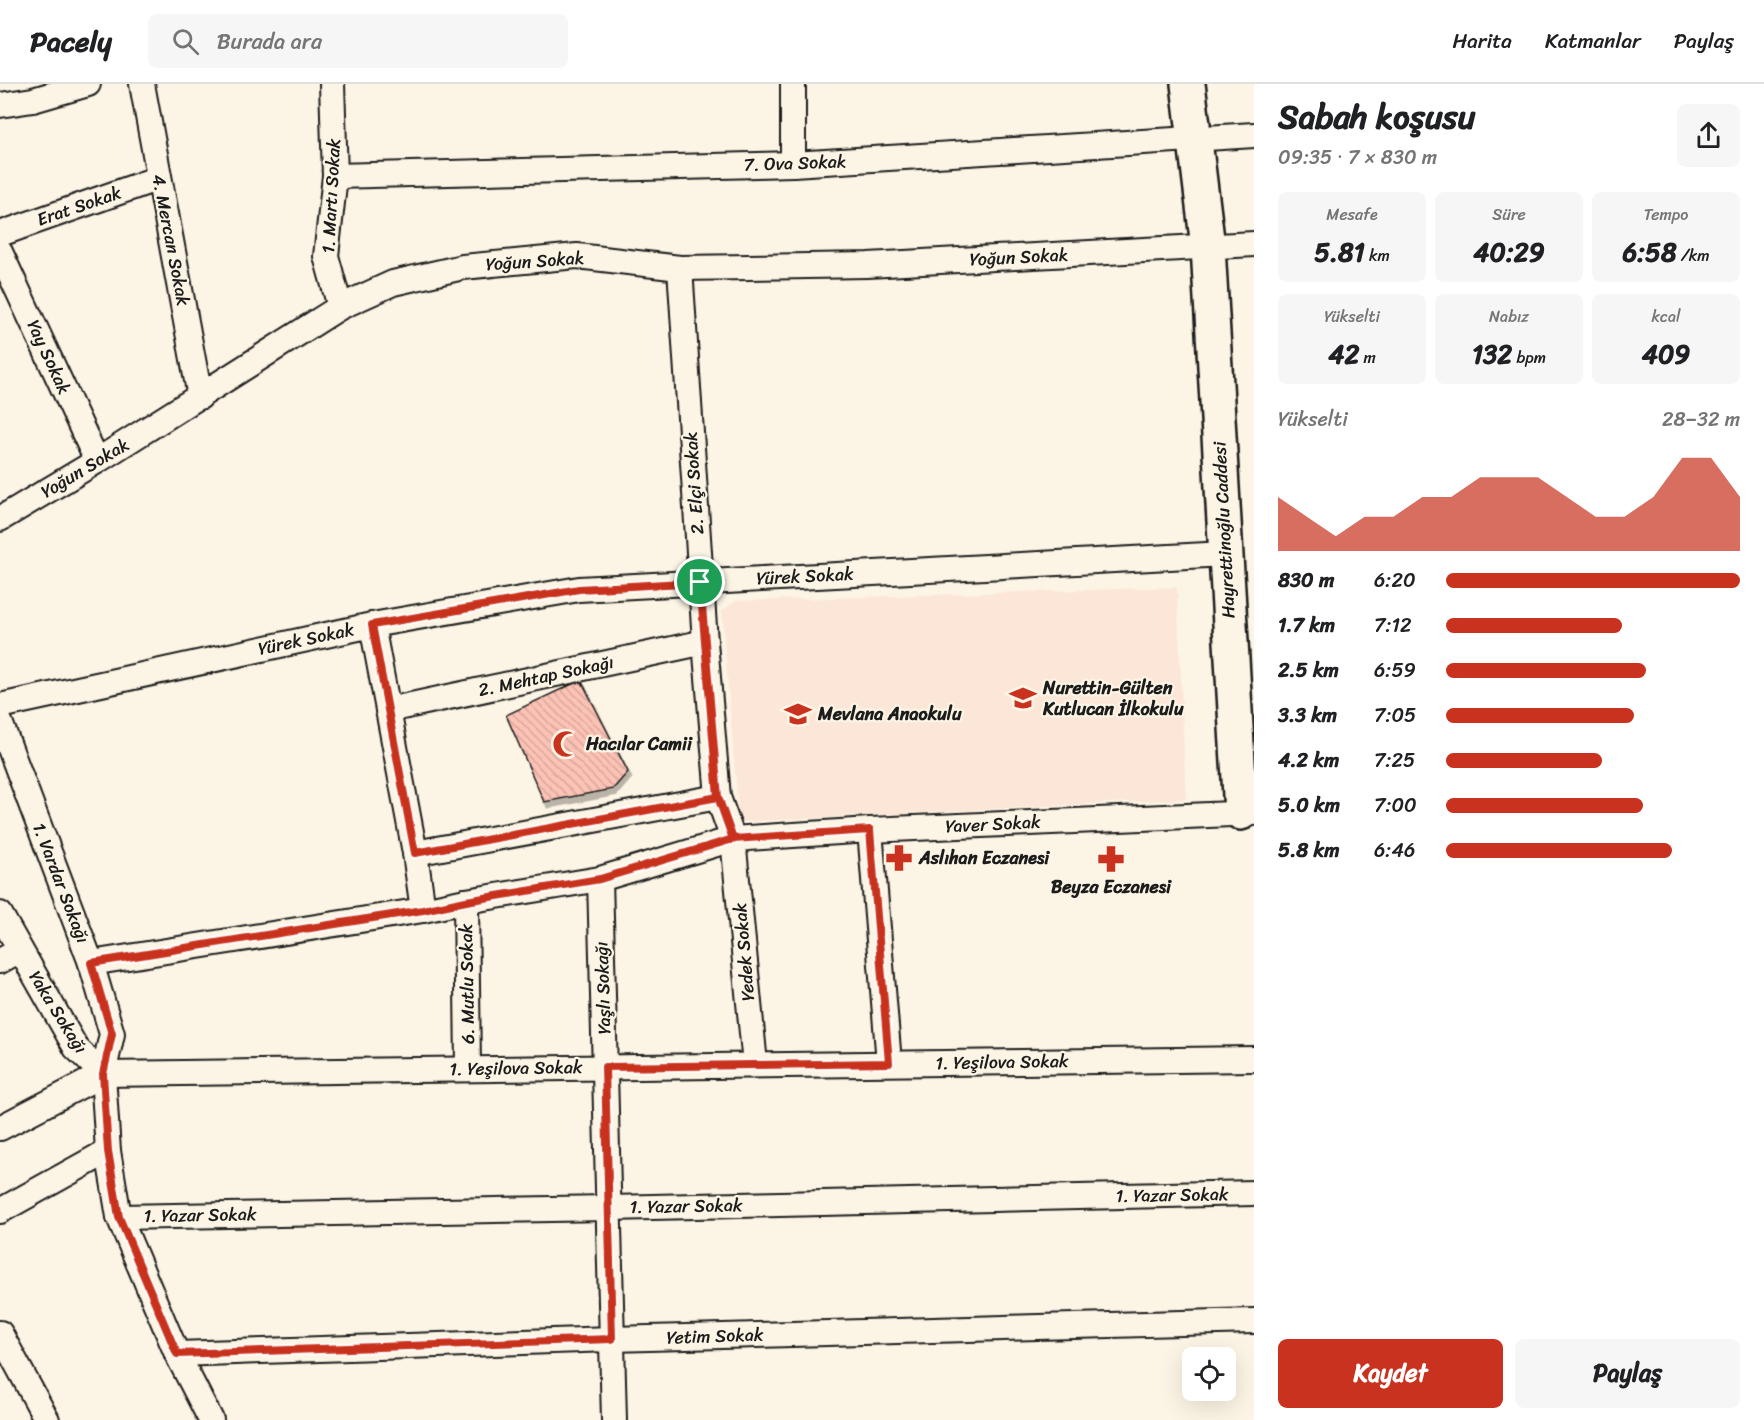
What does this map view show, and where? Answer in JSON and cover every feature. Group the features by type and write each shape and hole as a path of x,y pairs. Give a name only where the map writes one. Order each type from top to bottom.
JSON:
{"main road":[{"path":"1188,84 1195,140"},
{"name":"Hayrettinoğlu Caddesi","path":"1195,140 1208,248 1225,554 1248,813"}],"street":[{"path":"0,105 33,100 88,84"},
{"name":"4. Mercan Sokak","path":"142,84 200,397"},
{"name":"1. Martı Sokak","path":"333,84 335,176 326,256 340,307"},
{"path":"793,84 793,164"},
{"name":"7. Ova Sokak","path":"335,176 793,164 1254,135"},
{"name":"Erat Sokak","path":"0,234 159,178"},
{"name":"Yoğun Sokak","path":"0,519 200,397 340,307 393,283 463,267 577,256 680,268 868,264 1254,244"},
{"name":"Yay Sokak","path":"0,252 97,461"},
{"name":"2. Elçi Sokak","path":"680,268 700,582 718,797 733,839"},
{"name":"Yürek Sokak","path":"0,706 372,625 579,589 1225,554"},
{"path":"372,625 415,853 423,910"},
{"name":"2. Mehtap Sokağı","path":"388,710 705,642"},
{"name":"1. Vardar Sokağı","path":"0,722 91,963 112,1034 103,1074 108,1151 119,1217 177,1354 211,1420"},
{"path":"415,853 718,797"},
{"name":"Yaver Sokak","path":"91,963 600,879 733,839 870,830 1248,813"},
{"path":"870,830 889,1063"},
{"name":"Yedek Sokak","path":"733,839 755,1064"},
{"name":"Yaşlı Sokağı","path":"600,879 614,1420"},
{"name":"6. Mutlu Sokak","path":"466,901 468,1068"},
{"name":"Yaka Sokağı","path":"0,914 10,956 76,1048 103,1074"},
{"name":"1. Yeşilova Sokak","path":"103,1074 1254,1059"},
{"path":"0,1128 103,1074"},
{"path":"0,1211 108,1151"},
{"name":"1. Yazar Sokak","path":"119,1217 1254,1193"},
{"name":"Yetim Sokak","path":"177,1354 1254,1321"},
{"path":"0,1332 47,1420"}],"shaded area":[{"name":"Nurettin-Gülten Kutlucan İlkokulu","path":"1177,587 1186,799 739,822 722,611 736,601"}],"building":[{"name":"Hacılar Camii","path":"581,680 628,772 613,789 544,802 506,715"}],"place":[{"name":"Nurettin-Gülten Kutlucan İlkokulu","path":"1023,698"},
{"name":"Mevlana Anaokulu","path":"798,714"},
{"name":"Hacılar Camii","path":"566,744"},
{"name":"Aslıhan Eczanesi","path":"899,858"},
{"name":"Beyza Eczanesi","path":"1111,859"}],"route":[{"path":"700,582 579,589 372,625 415,853 718,797 733,839 870,830 889,1063 605,1067 612,1339 177,1354 119,1217 108,1151 103,1074 112,1034 91,963 600,879 733,839 718,797 700,582"}]}
